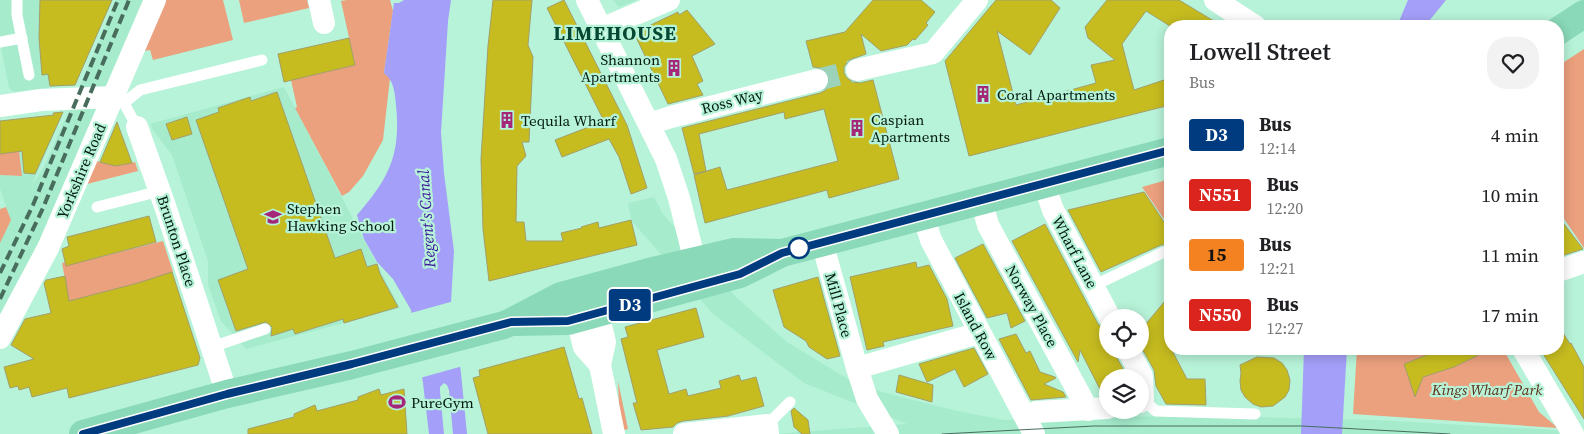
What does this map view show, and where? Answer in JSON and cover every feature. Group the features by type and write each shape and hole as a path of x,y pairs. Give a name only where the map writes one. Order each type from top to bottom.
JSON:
{"highway":[{"path":"1564,27 1584,14"},
{"path":"511,322 568,321 587,316 698,273 734,252 782,253 1164,152"},
{"path":"83,434 227,394 466,335 511,322 561,296 649,272 698,273"}],"street":[{"name":"Yorkshire Road","path":"0,338 48,248 118,100 155,0"},
{"path":"319,0 324,23"},
{"path":"587,0 666,159 698,273"},
{"path":"601,29 669,0"},
{"path":"857,70 933,53 977,0"},
{"path":"1215,0 1246,20"},
{"name":"Ross Way","path":"648,124 817,80"},
{"path":"0,106 49,100 118,100"},
{"name":"Brunton Place","path":"137,127 227,394"},
{"name":"Wharf Lane","path":"1044,184 1053,210 1105,309"},
{"name":"Norway Place","path":"981,200 988,224 1098,409"},
{"name":"Island Row","path":"923,215 931,240 979,333 1035,423"},
{"name":"Mill Place","path":"822,242 857,368 868,399 888,434"},
{"path":"1564,269 1584,262"},
{"path":"581,290 587,316 605,342 600,365 614,434"},
{"path":"857,368 979,333"},
{"path":"1527,355 1573,434"},
{"path":"1035,423 1098,409"},
{"path":"684,434 768,430"}],"lane":[{"path":"17,0 29,75"},
{"path":"0,42 22,38"},
{"path":"118,100 140,90 262,60"},
{"name":"Brunton Place","path":"118,100 137,127"},
{"path":"96,207 160,191"},
{"path":"1093,286 1164,252"},
{"path":"212,347 265,329"},
{"path":"768,430 790,402"},
{"path":"1149,406 1156,411 1255,414"}],"shaded area":[{"path":"0,0 112,0 75,84 14,92 9,88 0,42"},
{"path":"116,0 147,0 129,47 0,326 0,241 11,220 0,189 0,175 22,176 15,120 63,114 31,187 44,167"},
{"path":"613,0 637,0 619,7"},
{"name":"Stephen Hawking School","path":"284,87 400,308 246,349 221,321 208,285 208,261 172,155 150,124"},
{"path":"654,197 663,214 736,297 787,342 848,379 882,392 953,410 1004,420 1099,417 1099,419 1149,419 1149,416 1210,416 1376,420 1553,430 1584,434 774,434 907,424 804,383 713,314 631,220 628,203"}],"green space":[{"path":"166,0 223,0 233,40 153,60 150,50 144,51"},
{"path":"239,0 307,0 309,8 244,23"},
{"path":"390,0 393,11 384,73 390,78 383,140 363,176 349,192 342,196 295,108 297,107 291,80 355,65 341,1"},
{"path":"1584,49 1584,248 1564,219 1564,62"},
{"path":"19,151 22,176 0,175 0,154"},
{"path":"97,161 115,166 135,162 138,171 87,184"},
{"path":"1164,181 1164,219 1142,187"},
{"path":"6,207 11,220 0,243 0,209"},
{"path":"163,241 173,272 152,280 69,301 62,263 72,261 73,264"},
{"name":"Kings Wharf Park","path":"1357,355 1427,355 1404,364 1413,389 1419,387 1423,377 1454,367 1479,355 1506,355 1539,412 1558,428 1353,414"},
{"path":"618,381 628,429 620,431"}],"water":[{"name":"Regent's Canal","path":"404,0 451,0 441,133 454,251 451,303 467,434 453,434 449,390 444,383 440,387 440,392 444,434 429,434 411,310 393,279 377,262 364,239 357,215 385,177 394,152 397,138 395,96 392,83 384,73 394,3"},
{"path":"1408,0 1446,0 1430,20 1400,20"},
{"path":"1304,355 1347,355 1342,434 1301,434"}],"pier":[{"path":"454,301 463,366 420,378 411,313"}],"building":[{"path":"40,0 112,0 75,85 50,86 48,74 42,75 39,38"},
{"name":"Tequila Wharf","path":"493,0 532,0 528,45 533,57 529,142 522,142 526,156 517,166 516,222 524,222 526,241 563,241 561,233 598,222 599,228 631,220 637,245 489,281 483,229 481,159 488,46"},
{"path":"564,0 627,125 647,188 631,194 619,157 609,139 562,157 555,140 604,121 547,8"},
{"path":"873,0 921,0 935,12 926,23 928,25 915,40 913,39 907,45 881,51 861,34 866,54 849,60 844,67 844,73 847,78 853,82 860,83 873,80 899,179 829,198 827,190 705,223 694,175 720,167 727,190 838,161 824,109 785,119 784,112 699,134 706,171 694,174 682,128 826,90 830,83 830,76 821,68 813,67 806,41 845,32"},
{"path":"996,0 1051,0 1060,8 1030,55 997,31 1016,105 1096,83 1091,65 1115,60 1088,38 1085,27 1107,0 1179,0 1212,20 1164,20 1164,22 1146,11 1122,44 1134,90 1164,80 1164,107 969,156 945,61"},
{"name":"Shannon Apartments","path":"687,10 715,44 692,56 703,81 697,84 703,95 668,104 634,33 678,12 679,15"},
{"path":"349,38 355,65 284,82 278,54"},
{"name":"Stephen Hawking School","path":"277,92 335,258 361,249 367,267 377,264 380,274 398,307 344,323 343,319 295,334 293,329 271,336 272,327 266,322 236,331 218,280 248,269 196,120 219,112 218,108 250,97 251,101"},
{"path":"63,112 35,174 24,173 22,151 0,154 0,121 54,115 53,113"},
{"path":"187,117 192,134 172,140 166,124"},
{"path":"117,122 132,163 115,166 100,162"},
{"path":"1144,192 1164,222 1164,245 1101,272 1068,210"},
{"path":"149,216 156,242 66,266 62,249 69,246 67,237"},
{"path":"1045,224 1099,325 1099,359 1118,359 1123,369 1099,369 1099,387 1080,350 1078,362 1012,241"},
{"path":"1564,224 1583,249 1564,255"},
{"path":"983,244 1025,321 1011,328 1007,313 987,318 955,258"},
{"path":"916,262 917,268 929,265 947,299 953,326 883,342 884,346 867,350 850,277"},
{"path":"172,272 200,358 198,365 69,398 67,388 32,397 29,387 19,390 18,386 10,388 4,367 34,359 11,345 25,319 51,313 44,283 46,280 65,276 69,301"},
{"path":"818,277 840,356 827,359 809,347 806,341 784,327 773,290"},
{"path":"1164,302 1164,355 1174,355 1187,379 1205,379 1206,405 1166,404 1156,386 1154,370 1148,359 1149,320"},
{"path":"696,308 704,337 657,350 669,394 686,389 688,396 721,388 719,381 739,375 741,381 756,377 764,406 728,416 683,421 673,427 641,430 633,403 637,403 621,339 628,337 625,327"},
{"path":"1016,334 1026,353 1030,351 1040,372 1056,378 1044,384 1063,392 1066,397 1031,400 999,339"},
{"path":"1564,334 1571,343 1584,367 1584,419 1544,355 1564,355"},
{"path":"564,347 579,399 582,398 592,434 488,434 473,378 480,376 479,370"},
{"path":"974,348 988,374 964,387 955,369 927,382 919,364"},
{"path":"1427,355 1479,355 1454,367 1423,377 1415,397 1404,364"},
{"path":"1257,357 1274,358 1282,363 1287,370 1290,380 1289,390 1285,397 1273,406 1261,407 1253,404 1245,397 1241,390 1240,365"},
{"path":"899,375 933,385 932,402 896,392"},
{"path":"379,389 381,395 404,389 407,434 248,434 248,429 294,417 294,414 315,405 317,411 358,400 358,397"},
{"path":"794,408 808,420 810,434 802,434 794,427 791,411"}],"tunnel":[{"path":"817,80 857,70"}],"tram line":[{"path":"942,434 1094,426 1302,426 1450,434"}],"railway":[{"path":"0,273 33,205 118,0"},
{"path":"0,299 43,208 129,0"}],"bus line":[{"name":"D3","path":"83,434 227,394 352,364 511,322 568,321 664,296 740,274 782,253 1164,152"}],"place":[{"name":"Shannon Apartments","path":"674,68"},
{"name":"Coral Apartments","path":"983,94"},
{"name":"Tequila Wharf","path":"507,120"},
{"name":"Caspian Apartments","path":"857,128"},
{"name":"Stephen Hawking School","path":"273,217"},
{"name":"PureGym","path":"397,402"}],"district":[{"name":"LIMEHOUSE","path":"615,33"}]}
